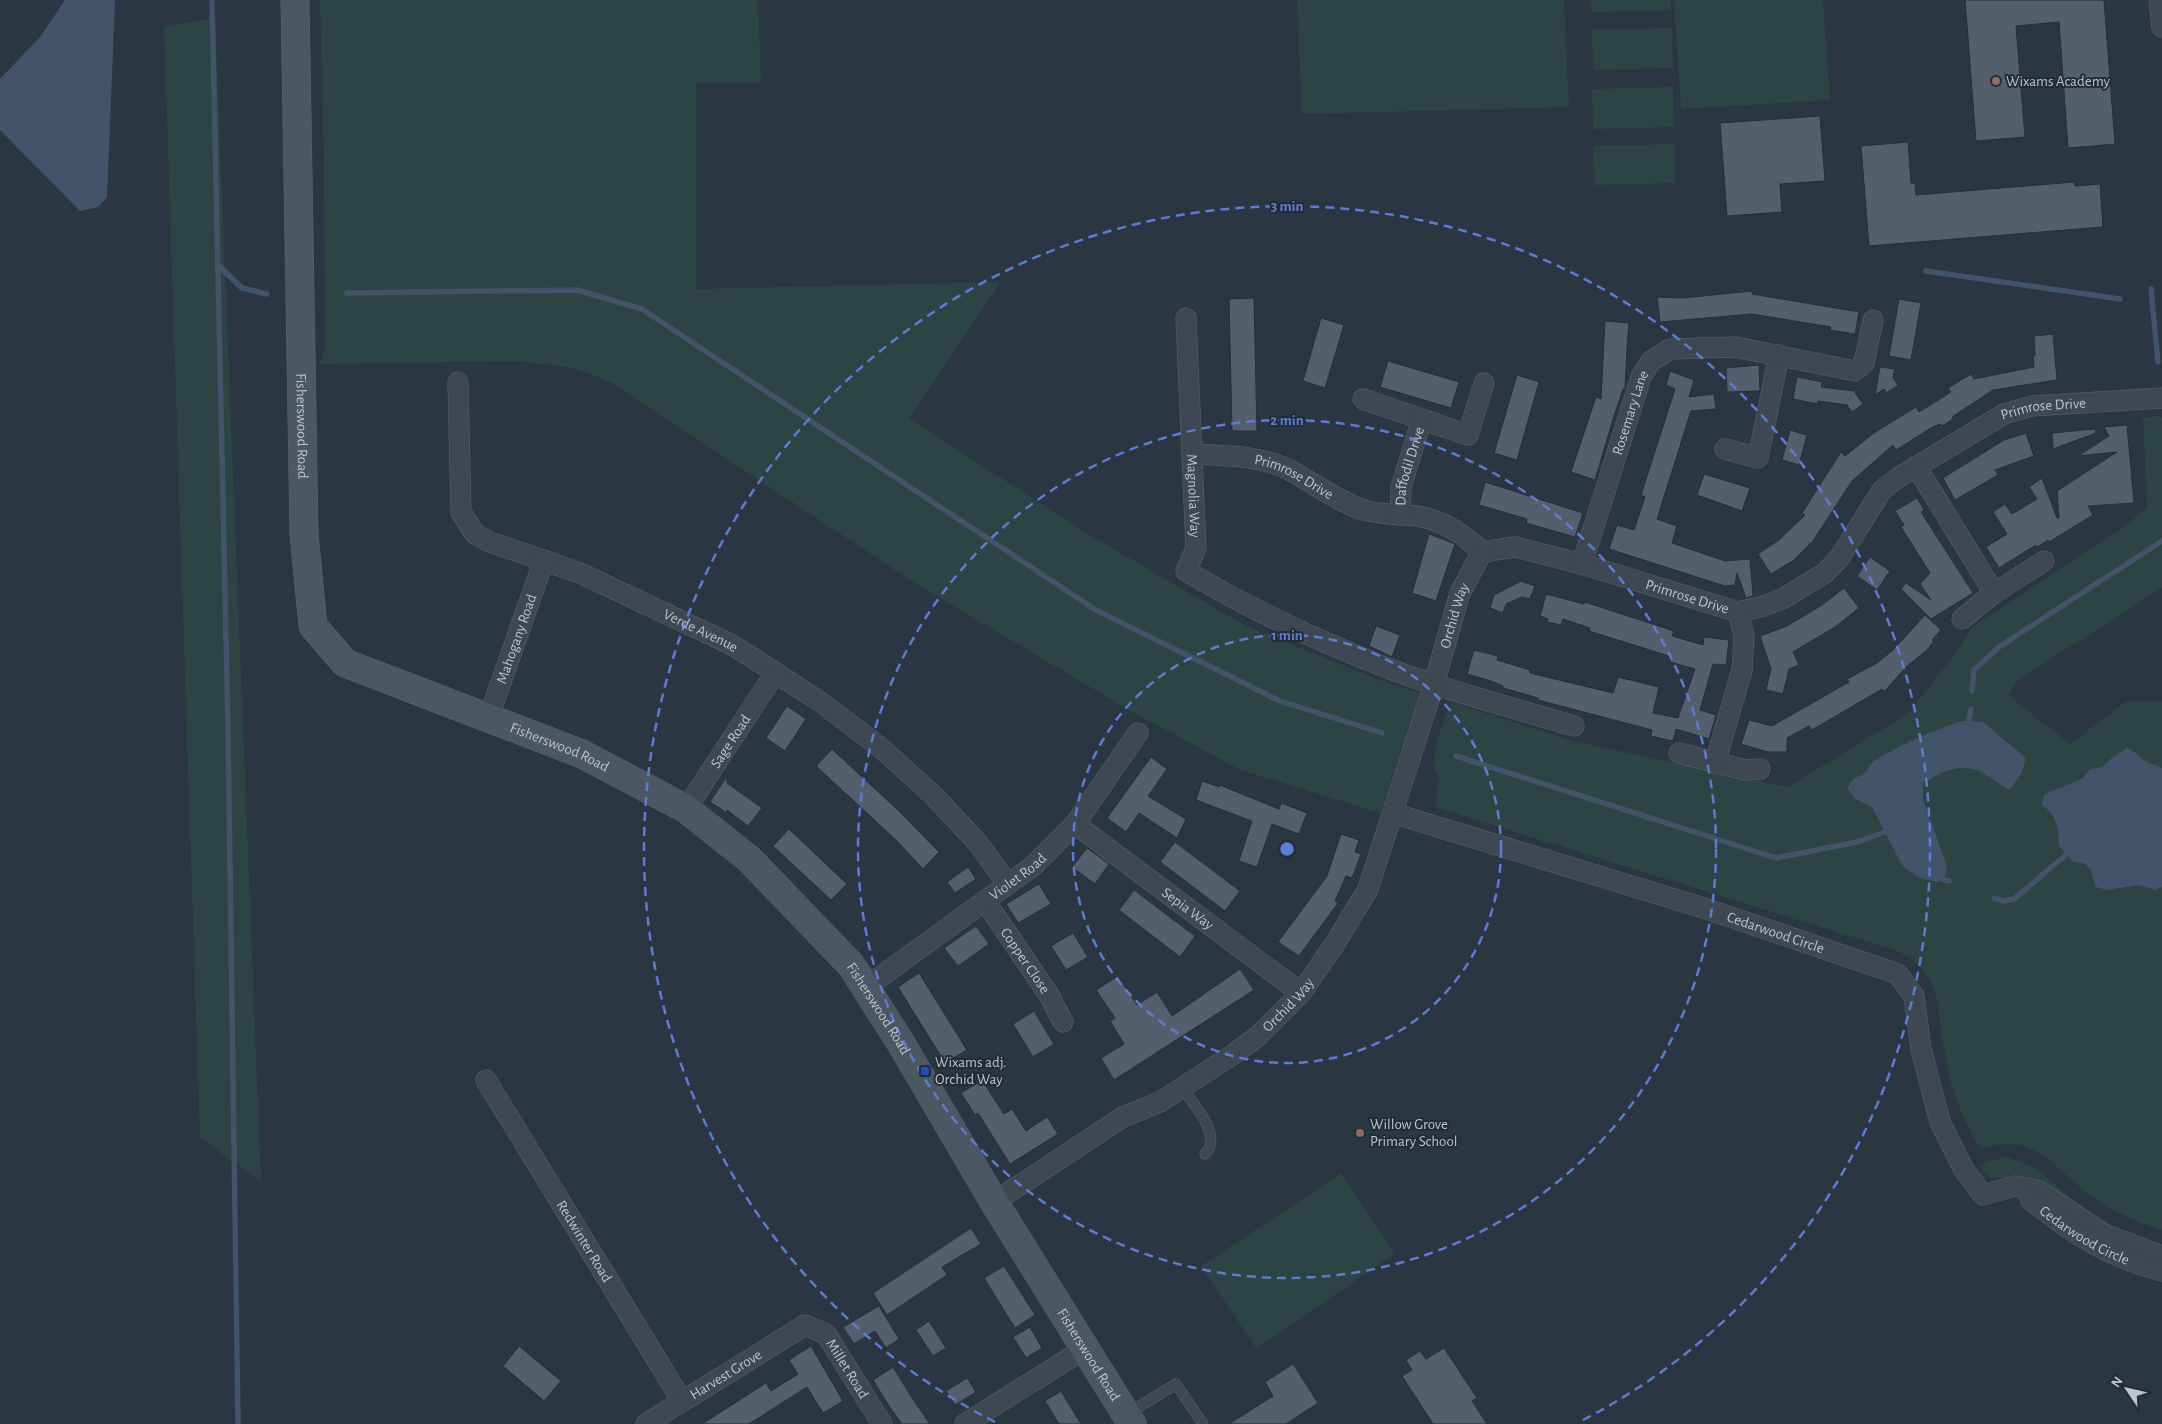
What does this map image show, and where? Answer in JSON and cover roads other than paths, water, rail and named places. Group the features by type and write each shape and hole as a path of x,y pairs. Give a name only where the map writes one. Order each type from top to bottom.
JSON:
{"street":[{"name":"Fisherswood Road","path":"295,0 304,534 312,626 345,662 582,754 686,809 749,859 851,965 899,1040 994,1202 1129,1419"},
{"path":"2160,0 2162,27"},
{"name":"Magnolia Way","path":"1186,318 1194,454 1196,548 1186,571 1252,608 1301,631 1382,666 1434,684"},
{"name":"Rosemary Lane","path":"1582,564 1641,378 1651,360 1670,349 1735,346 1855,371 1864,363 1873,320"},
{"path":"1725,449 1758,458 1779,355"},
{"name":"Verde Avenue","path":"458,382 461,512 474,534 490,542 580,573 728,643 822,703 881,748 934,796 977,842 1008,884"},
{"name":"Daffodil Drive","path":"1363,399 1468,435 1484,383"},
{"name":"Primrose Drive","path":"1194,454 1257,459 1286,468 1335,498 1365,510 1420,516 1451,527 1466,536 1482,552 1516,547 1582,564 1738,612 1782,600 1825,573 1840,557 1882,490 1916,466 2004,414 2032,406 2162,398"},
{"name":"Daffodil Drive","path":"1400,515 1402,487 1422,419"},
{"path":"1916,466 1994,593"},
{"name":"Orchid Way","path":"994,1202 1123,1117 1160,1102 1183,1089 1258,1036 1301,993 1336,942 1368,889 1434,684 1460,593 1482,552"},
{"name":"Mahogany Road","path":"488,719 544,560"},
{"path":"1962,619 1994,593 2044,561"},
{"path":"1716,763 1742,670 1744,636 1738,612"},
{"name":"Sage Road","path":"686,809 775,673"},
{"path":"1434,684 1574,726"},
{"name":"Violet Road","path":"865,988 1033,866 1075,824 1138,733"},
{"path":"1679,753 1745,770 1760,769"},
{"name":"Cedarwood Circle","path":"1392,813 1701,913 1898,974 1914,996 1921,1049 1940,1122 1964,1170 1983,1195 2015,1186 2038,1191 2104,1234 2162,1256"},
{"name":"Sepia Way","path":"1075,824 1301,993"},
{"name":"Copper Close","path":"985,901 1049,996 1062,1022"},
{"name":"Redwinter Road","path":"486,1080 682,1401"},
{"name":"Cedarwood Circle","path":"2015,1186 2057,1222 2080,1238 2110,1254 2162,1271"},
{"name":"Harvest Grove","path":"646,1424 805,1325"},
{"name":"Millet Road","path":"805,1325 826,1334 882,1424"},
{"path":"966,1424 1086,1348"}],"lane":[{"path":"1183,1089 1211,1134 1209,1150 1204,1154"},
{"path":"1129,1419 1176,1384 1203,1424"}],"water":[{"path":"65,0 115,0 107,197 98,207 80,211 0,130 0,79 40,37"},
{"path":"1962,721 1983,722 2026,758 2022,772 2010,790 1979,771 1964,768 1950,770 1923,784 1923,800 1947,866 1945,876 1937,882 1920,878 1903,867 1872,807 1855,799 1847,788 1854,778 1866,772 1873,762 1887,753 1918,738"},
{"path":"2127,748 2145,761 2162,768 2162,887 2155,890 2139,885 2107,890 2096,887 2091,871 2086,864 2074,862 2059,846 2056,822 2041,804 2045,794 2082,779 2090,769 2102,767"}],"waterway":[{"path":"212,0 228,728 238,1424"},
{"path":"219,266 242,288 267,294"},
{"path":"1926,271 2120,299"},
{"path":"2151,289 2158,362"},
{"path":"347,293 577,290 642,309 1094,609 1280,701 1382,733"},
{"path":"1972,691 1974,670 1999,647 2162,541"},
{"path":"1969,721 1971,709"},
{"path":"1456,756 1776,858 1857,842 1885,832"},
{"path":"1994,898 2003,901 2014,899 2067,854"},
{"path":"1942,879 1949,881"}],"place":[{"name":"Wixams Academy","path":"1996,81"},
{"name":"Wixams adj. Orchid Way","path":"925,1071"},
{"name":"Willow Grove Primary School","path":"1360,1133"}]}
